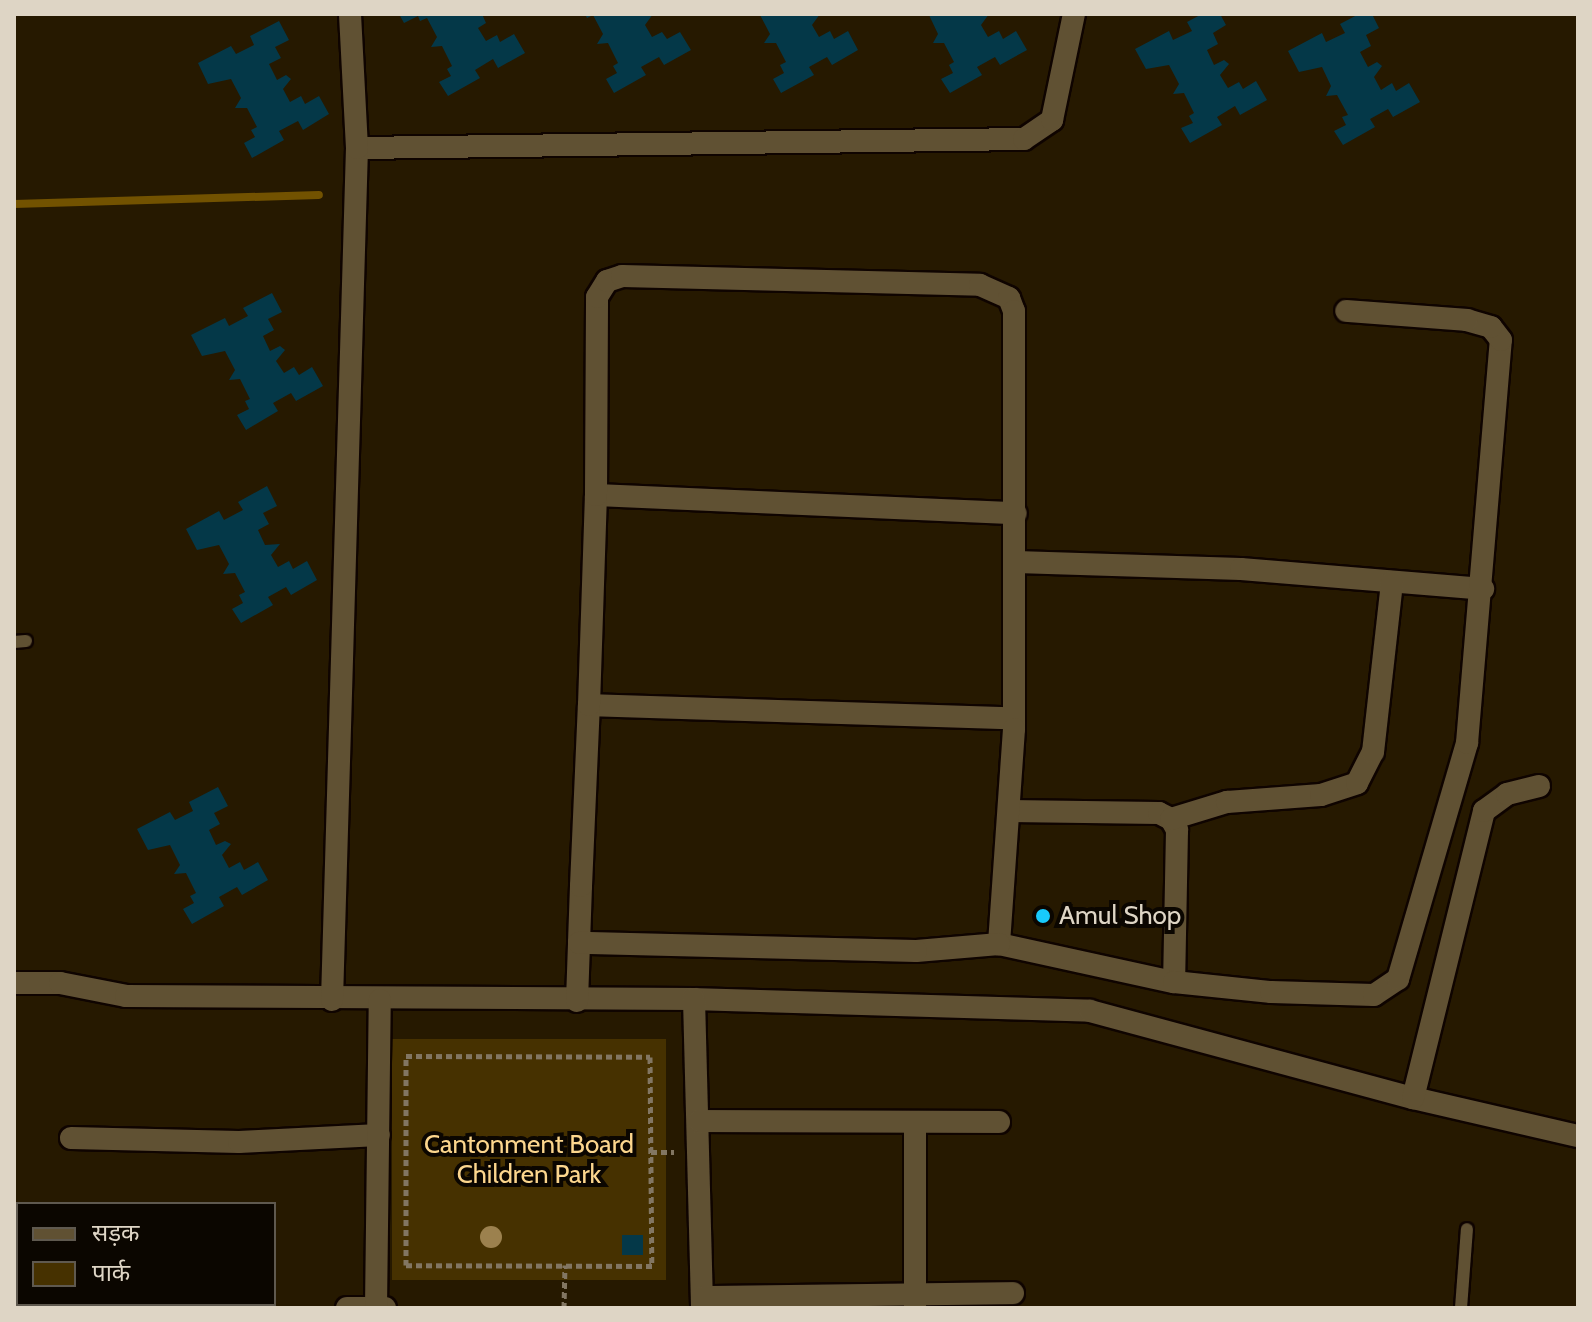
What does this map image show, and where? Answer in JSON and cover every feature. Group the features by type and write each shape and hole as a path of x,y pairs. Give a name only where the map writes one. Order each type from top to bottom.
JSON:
{"street":[{"path":"332,1000 357,148 350,14"},
{"path":"357,148 1024,139 1052,120 1074,14"},
{"path":"577,1001 596,495 597,297 607,281 622,276 980,285 1009,298 1014,311 1014,718 999,944"},
{"path":"579,943 916,951 999,944 1174,982 1374,995 1398,979 1467,743 1483,589 1501,340 1491,327 1467,320 1346,311"},
{"path":"596,495 1016,513"},
{"path":"1016,562 1241,569 1483,589"},
{"path":"1171,819 1227,802 1321,795 1357,783 1373,752 1392,582"},
{"path":"589,705 1014,718"},
{"path":"1413,1098 1484,811 1507,794 1539,786"},
{"path":"1009,811 1159,813 1171,819 1177,830 1174,982"},
{"path":"14,983 60,983 126,996 332,1000 694,999 1090,1011 1413,1098 1578,1136"},
{"path":"694,999 702,1302 915,1299 1013,1293"},
{"path":"376,1308 380,1000"},
{"path":"699,1121 999,1122"},
{"path":"915,1122 915,1299"},
{"path":"71,1138 239,1142 379,1135"},
{"path":"347,1308 385,1308"}],"lane":[{"path":"1461,1308 1467,1229"}],"path":[{"path":"406,1056 650,1057 652,1266 565,1265 406,1265 406,1056"},
{"path":"564,1308 565,1265"}],"green space":[{"name":"Cantonment Board Children Park","path":"392,1039 666,1039 666,1280 392,1280"}],"building":[{"path":"399,14 482,14 486,23 478,28 486,41 497,35 500,42 514,34 525,53 498,68 493,59 475,70 480,78 448,96 439,82 451,76 447,69 452,66 442,46 431,47 437,37 427,18 420,21 418,16 404,23"},
{"path":"585,14 653,14 645,25 652,37 662,32 667,39 680,32 691,50 664,65 659,57 641,67 646,75 614,93 606,79 617,73 613,66 618,63 608,43 597,44 603,34 593,15 587,18"},
{"path":"752,14 820,14 812,25 819,37 830,31 834,39 848,31 858,50 832,65 827,57 809,67 814,75 781,93 773,79 784,73 780,65 786,62 776,43 764,43 770,34 760,15"},
{"path":"921,14 989,14 981,25 988,37 999,31 1003,39 1016,31 1027,50 1000,65 995,57 977,67 982,75 950,93 941,79 953,73 949,65 954,62 944,43 933,43 938,34 929,15"},
{"path":"1202,14 1220,14 1226,25 1213,33 1218,44 1207,50 1214,65 1224,60 1229,64 1220,75 1228,88 1239,82 1243,89 1256,81 1267,100 1240,115 1235,106 1217,117 1222,125 1190,143 1181,128 1193,123 1189,116 1194,113 1184,93 1173,94 1179,84 1169,65 1146,69 1135,49 1169,31 1173,40 1192,31 1187,22"},
{"path":"1359,14 1372,14 1379,28 1366,35 1371,46 1360,52 1368,67 1377,62 1382,66 1374,77 1381,90 1392,83 1396,91 1409,83 1420,102 1393,117 1388,109 1370,119 1375,127 1343,145 1334,131 1346,125 1342,117 1348,115 1337,95 1326,96 1331,86 1322,67 1299,72 1288,51 1322,33 1326,42 1345,33 1340,24"},
{"path":"279,21 289,40 275,47 281,58 269,64 277,80 286,75 291,79 283,89 290,102 301,96 305,104 319,96 329,114 303,130 298,121 279,131 284,140 252,158 244,143 255,137 251,130 257,127 247,108 235,108 241,98 231,79 208,84 198,63 231,46 236,54 254,45 250,36"},
{"path":"272,293 282,312 268,319 274,330 263,336 270,351 280,346 285,350 276,361 284,373 294,367 299,375 312,367 323,386 296,401 291,393 273,403 278,411 246,430 237,415 249,409 245,401 250,399 240,379 229,380 235,370 225,351 202,356 191,335 225,318 229,326 248,316 243,308"},
{"path":"267,486 277,506 263,513 269,524 258,530 265,545 280,544 271,555 278,567 289,561 293,569 307,561 317,580 291,595 286,587 268,597 273,605 241,623 232,609 243,603 239,595 245,592 235,573 223,574 229,564 219,545 197,550 186,529 219,511 224,520 243,510 238,502"},
{"path":"218,787 228,806 214,813 220,824 209,830 216,845 225,841 231,844 222,855 229,868 240,862 244,870 258,862 268,880 242,895 237,887 219,897 224,906 192,924 183,909 194,903 190,896 196,893 186,873 174,874 180,865 170,845 148,850 137,829 170,812 175,820 193,811 189,802"},
{"path":"622,1235 643,1235 643,1255 622,1255"}],"waterway":[{"path":"14,204 319,195"}],"place":[{"name":"Amul Shop","path":"1043,916"}]}
